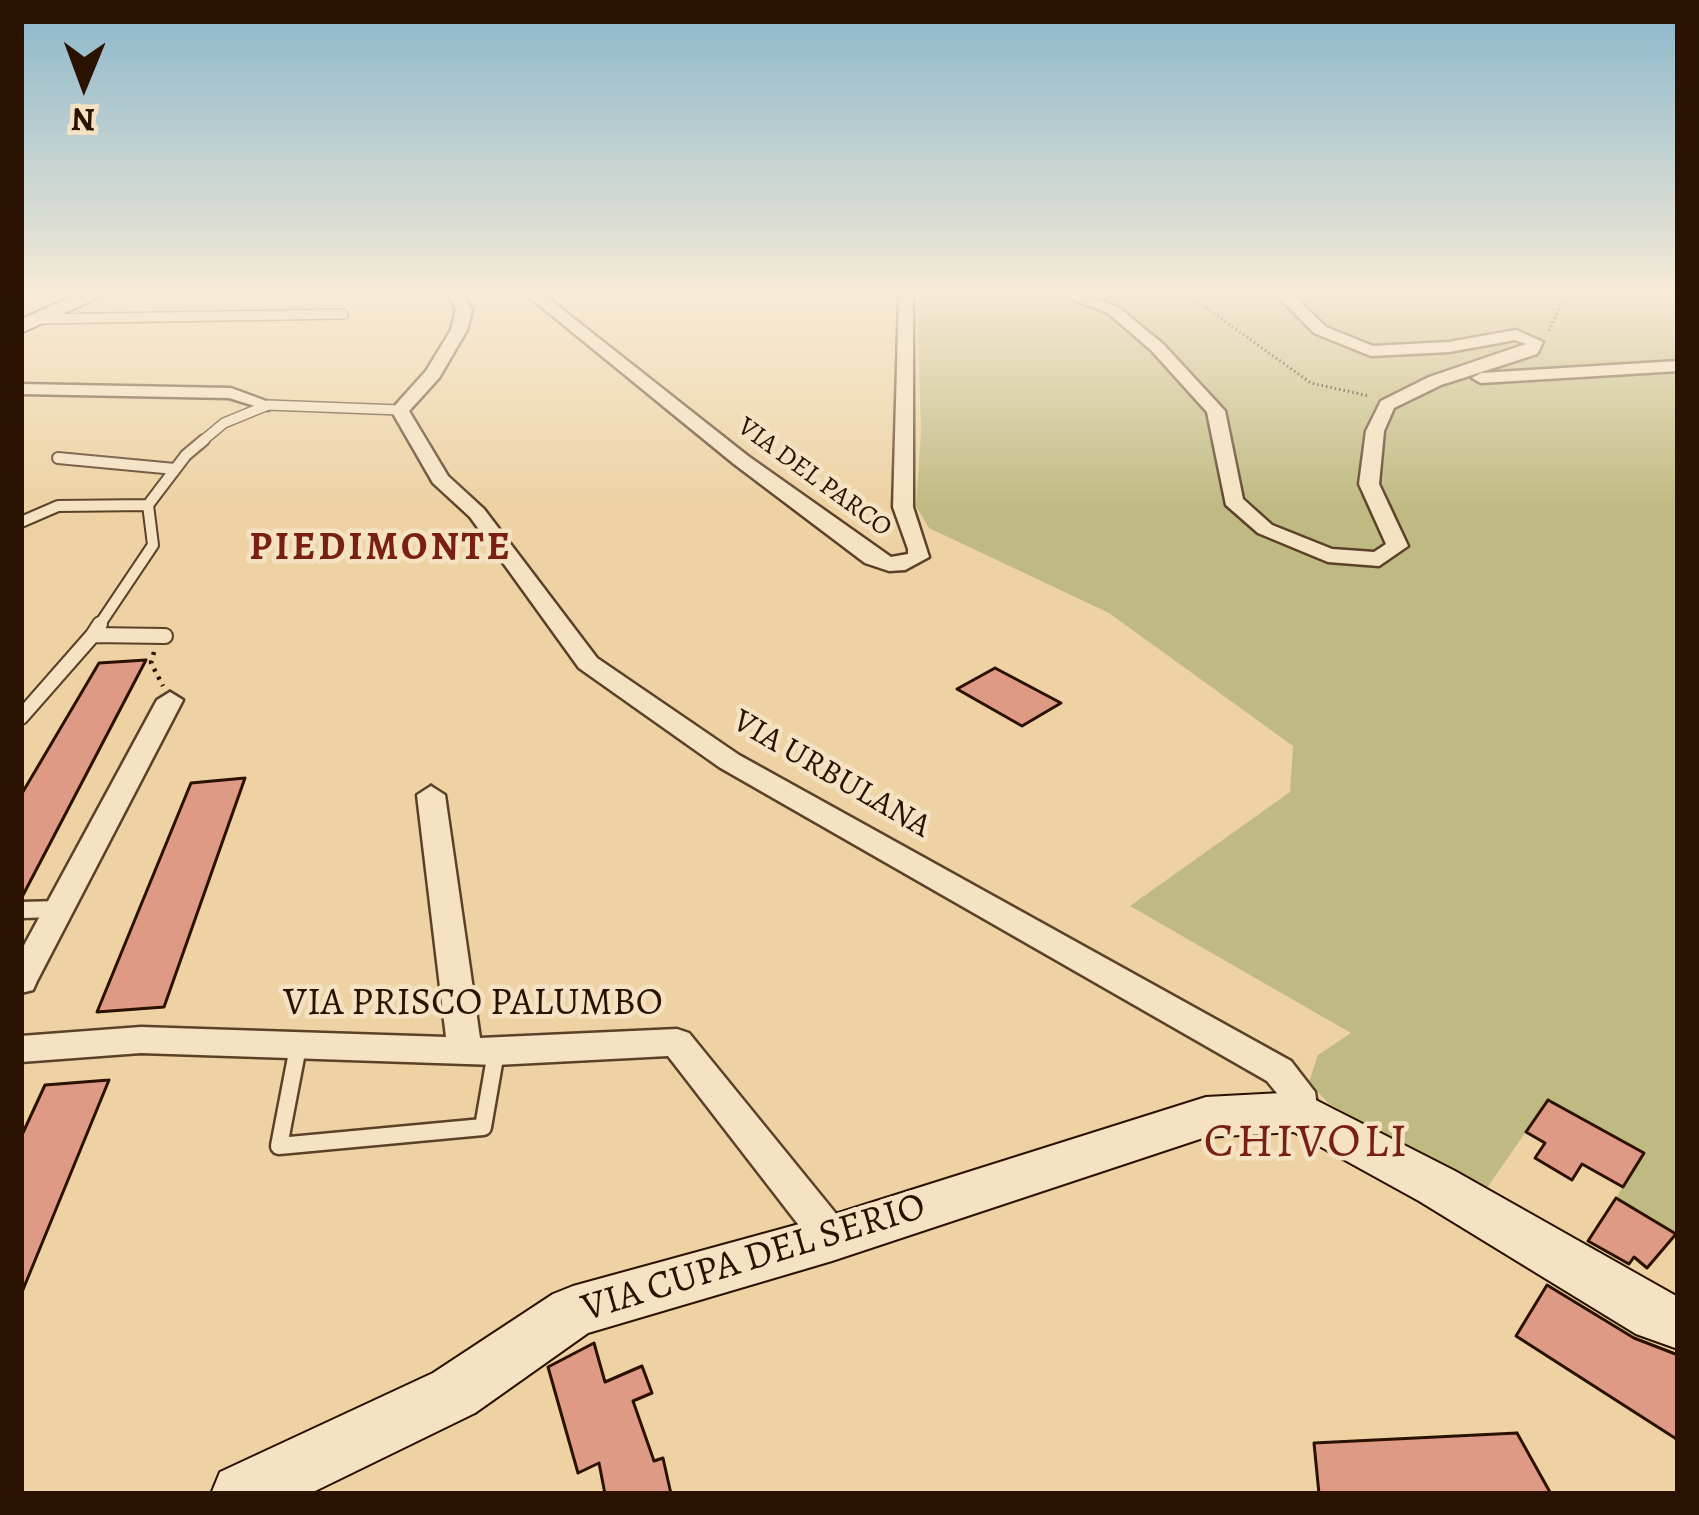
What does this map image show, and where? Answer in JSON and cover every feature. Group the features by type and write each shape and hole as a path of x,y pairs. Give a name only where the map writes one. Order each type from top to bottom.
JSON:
{"street":[{"path":"400,410 438,366"},
{"name":"VIA DEL PARCO","path":"622,366 741,460 873,558 889,564 905,563 918,556 919,549 903,507 905,366"},
{"path":"1175,366 1216,410 1232,501 1264,529 1328,555 1379,560 1397,547 1369,484 1376,431 1394,401 1435,381 1484,366"},
{"path":"1435,381 1678,366"},
{"path":"21,389 231,393 268,405"},
{"name":"VIA URBULANA","path":"400,410 440,479 477,513 588,663 729,761 1279,1071 1297,1092 1300,1112"},
{"path":"21,982 170,700"},
{"path":"431,795 480,1052"},
{"name":"VIA PRISCO PALUMBO","path":"21,1049 141,1040 480,1052 677,1042 832,1238"},
{"path":"1300,1112 1437,1186 1656,1316 1678,1323"},
{"name":"VIA CUPA DEL SERIO","path":"242,1494 454,1393 573,1312 832,1238 1205,1118 1300,1112"}],"lane":[{"path":"21,717 93,634 153,545 148,505 175,469 224,423 268,405 400,410"},
{"path":"58,458 175,469"},
{"path":"21,522 58,506 148,505"},
{"path":"93,634 165,636"},
{"path":"21,910 60,908"},
{"path":"298,1047 279,1146 483,1127 480,1052"}],"path":[{"path":"1287,366 1311,383 1394,401"},
{"path":"131,635 122,652 154,650 152,663 170,700"}],"shaded area":[{"path":"919,366 1678,366 1678,1235 1616,1198 1643,1152 1548,1100 1484,1192 1328,1103 1309,1082 1318,1055 1351,1033 1130,906 1290,792 1293,746 1109,613 929,528 916,506"}],"building":[{"path":"146,660 21,897 21,795 99,663"},
{"path":"995,668 1061,703 1022,726 957,689"},
{"path":"245,778 164,1007 97,1012 191,783"},
{"path":"109,1080 21,1292 21,1137 45,1085"},
{"path":"1548,1100 1644,1153 1623,1187 1582,1164 1572,1180 1535,1158 1545,1143 1526,1132"},
{"path":"1616,1198 1676,1234 1647,1268 1634,1257 1629,1264 1588,1241"},
{"path":"1547,1285 1634,1338 1678,1355 1678,1440 1516,1336"},
{"path":"594,1343 605,1382 642,1366 652,1393 633,1401 654,1461 663,1458 671,1494 605,1494 599,1463 578,1473 548,1367"},
{"path":"1517,1433 1551,1494 1319,1494 1314,1443"}],"district":[{"name":"PIEDIMONTE","path":"381,549"},
{"name":"CHIVOLI","path":"1307,1144"}]}
